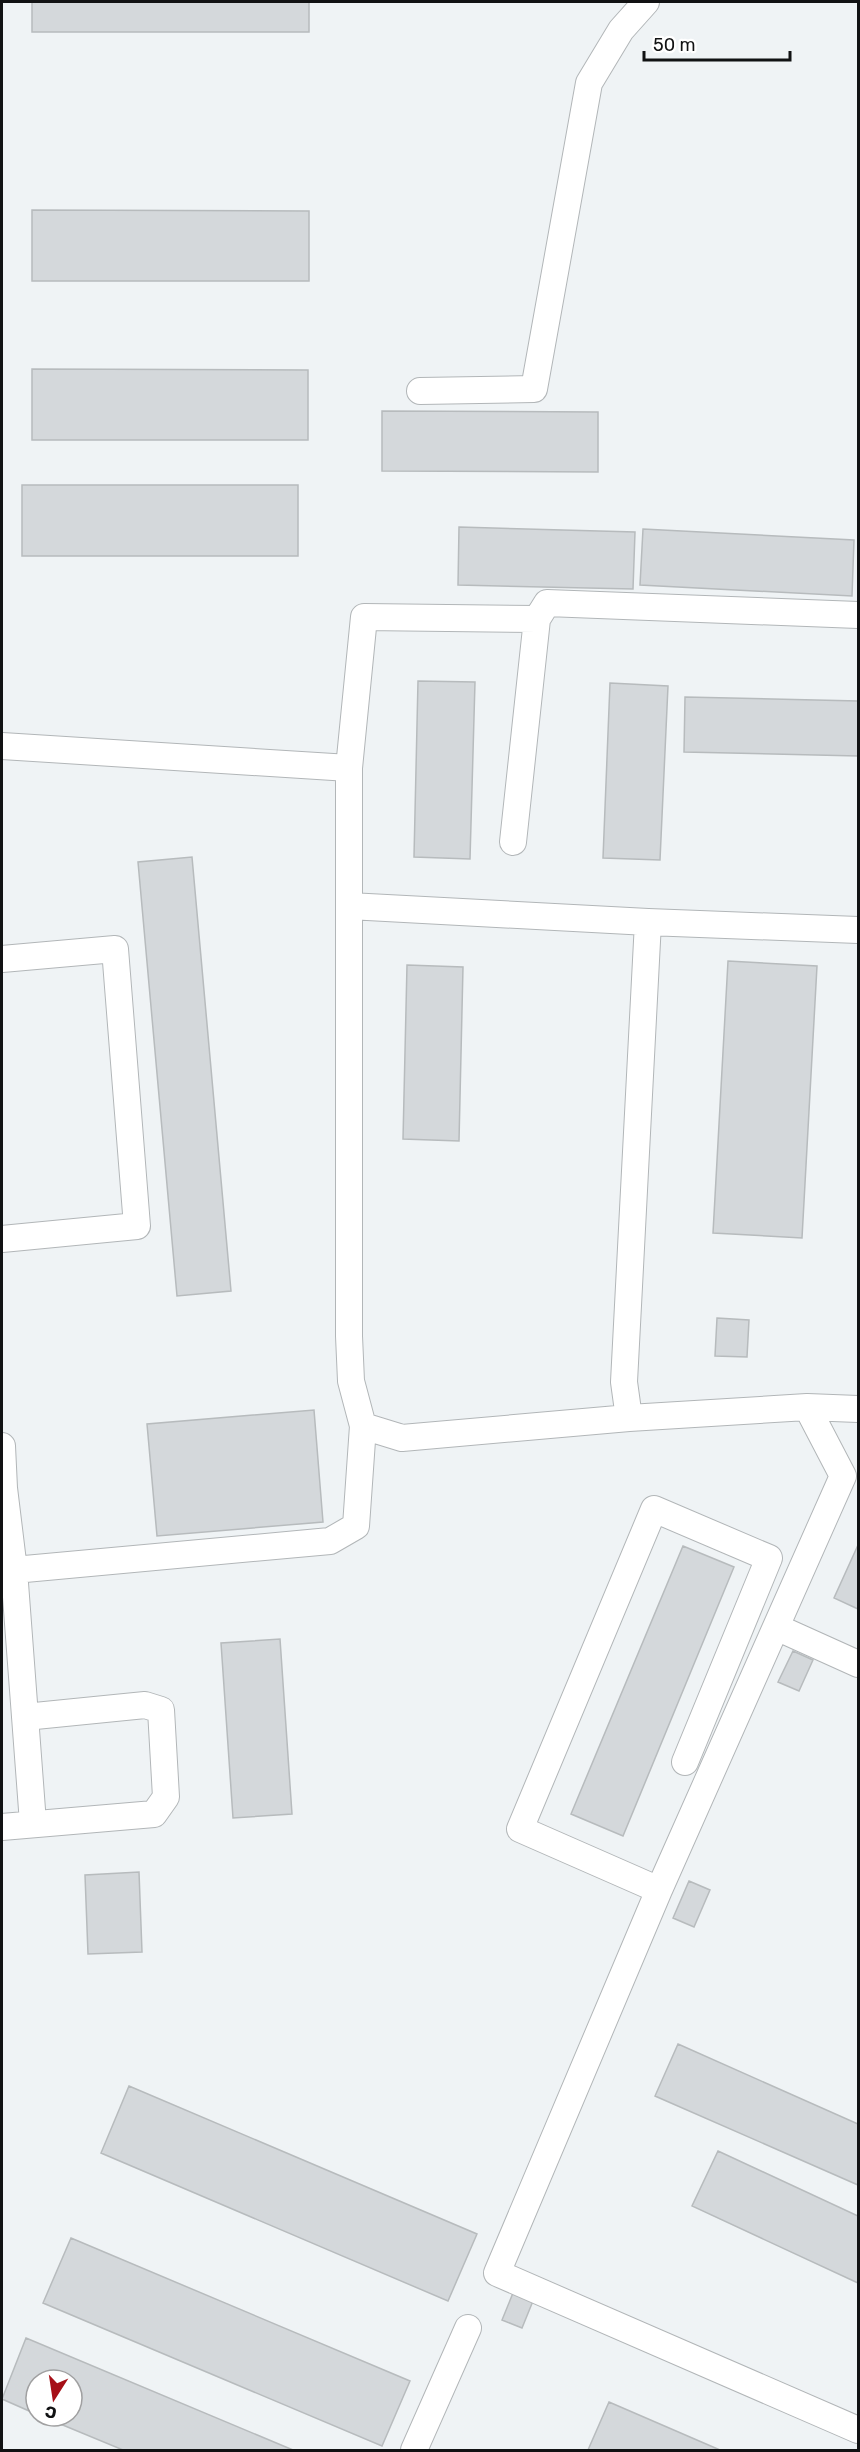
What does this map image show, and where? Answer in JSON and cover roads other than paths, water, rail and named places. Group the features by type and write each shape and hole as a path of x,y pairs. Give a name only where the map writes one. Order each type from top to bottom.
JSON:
{"lane":[{"path":"420,391 534,389 589,83 621,30 646,2"},
{"path":"513,842 537,619 547,603 858,615"},
{"path":"14,1570 330,1541 356,1526 363,1426 351,1382 349,1336 349,768 364,616 537,619"},
{"path":"2,746 349,768"},
{"path":"349,906 648,922 858,930"},
{"path":"629,1418 624,1382 648,922"},
{"path":"2,959 115,949 137,1226 2,1239"},
{"path":"363,1426 402,1438 629,1418 807,1407 858,1409"},
{"path":"807,1407 851,1468 659,1890 497,2273 858,2430"},
{"path":"2,1446 3,1488 14,1570 33,1823"},
{"path":"659,1890 520,1829 654,1509 769,1558 685,1762"},
{"path":"777,1628 858,1664"},
{"path":"2,1827 154,1814 166,1797 161,1710 145,1705 25,1717"},
{"path":"414,2451 468,2328"}]}
